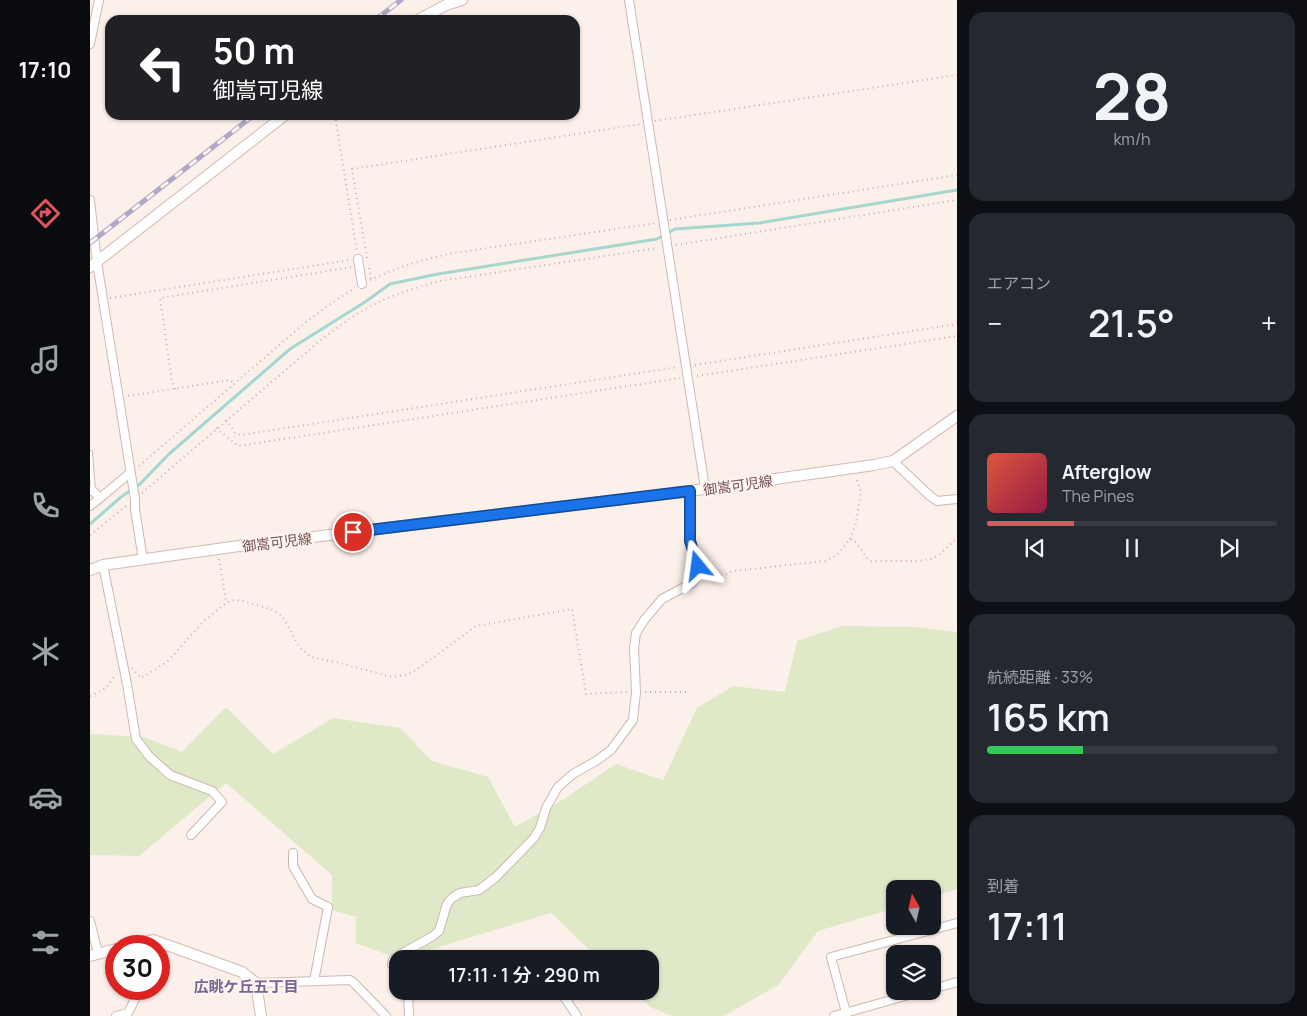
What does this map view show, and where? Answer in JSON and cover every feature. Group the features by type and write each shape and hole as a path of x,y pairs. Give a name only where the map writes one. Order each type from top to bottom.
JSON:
{"main road":[{"path":"427,15 446,5 462,0"},
{"path":"93,265 279,120"},
{"name":"御嵩可児線","path":"90,570 103,564 690,491 893,461 957,416"},
{"path":"170,946 242,972 256,983 261,1016"}],"street":[{"path":"90,44 99,0"},
{"path":"629,0 705,488"},
{"path":"90,200 93,265 102,299 135,497 142,560"},
{"path":"358,262 362,284"},
{"path":"893,461 930,496 937,500 957,500"},
{"path":"90,506 130,473"},
{"path":"92,491 100,498"},
{"path":"408,950 439,931 447,904 452,898 460,893 479,890 496,877 534,838 540,828 546,808 558,787 573,774 611,750 634,720 636,692 634,639 639,627 662,599 692,584 698,575 698,566 690,541 690,491"},
{"path":"103,564 136,739 149,756 170,775 212,791 222,802 191,835"},
{"path":"293,853 293,866 312,899 328,907 314,981"},
{"path":"90,921 94,955"},
{"path":"847,1014 831,957 957,923"},
{"path":"256,983 350,980 386,1016"},
{"path":"941,986 957,982"},
{"path":"116,1016 128,1014 135,1000"},
{"path":"408,1000 409,1016"},
{"path":"566,1000 577,1016"},
{"path":"834,1016 894,1000"}],"lane":[{"path":"90,452 92,491"}],"path":[{"path":"371,280 352,169 957,75"},
{"path":"336,120 358,262"},
{"path":"130,473 306,322 362,284 393,270 425,259 454,253 957,176"},
{"path":"90,535 322,339 349,319 377,303 408,290 440,281 957,200"},
{"path":"102,299 358,262"},
{"path":"175,389 172,381 160,298 358,262"},
{"path":"226,420 236,434 241,435 957,324"},
{"path":"216,428 238,446 957,336"},
{"path":"118,398 230,380 234,384"},
{"path":"698,575 724,575 733,571 825,561 837,555 850,540 856,523 861,492 853,468"},
{"path":"850,540 860,545 866,559 871,561 930,559 938,556 957,538"},
{"path":"217,550 226,602"},
{"path":"90,696 106,688 122,664 131,666 141,678 167,662 204,621 226,602 232,600 243,600 273,610 286,622 299,646 311,657 392,677 406,676 416,670 476,626 572,609 586,694 690,692"}],"green space":[{"path":"842,626 914,627 957,632 957,889 941,894 941,880 886,880 886,911 818,931 778,985 724,1016 672,1016 650,1007 643,1000 659,1000 659,950 590,950 551,913 429,950 389,950 389,955 356,943 356,917 332,910 332,875 226,783 139,856 90,855 90,734 144,737 182,752 226,707 273,754 333,718 400,728 432,761 488,777 515,827 564,799 616,764 663,780 697,708 733,686 785,692 797,641"}],"waterway":[{"path":"90,524 121,497 140,484 169,454 290,349 390,284 438,274 657,239 675,229 759,223 957,190"}],"railway":[{"path":"382,15 401,0"},
{"path":"90,243 248,120"}],"district":[{"name":"広眺ケ丘五丁目","path":"246,986"}],"route":[{"path":"353,532 690,491 690,541 698,566"}]}
